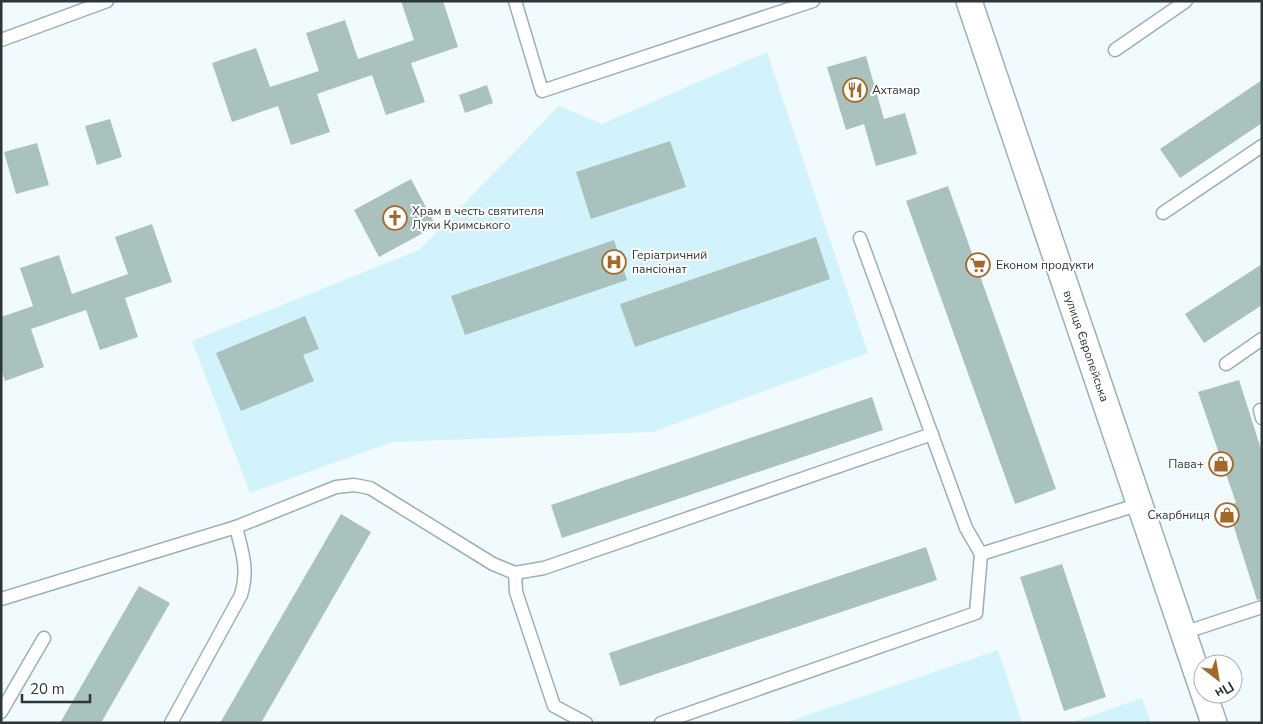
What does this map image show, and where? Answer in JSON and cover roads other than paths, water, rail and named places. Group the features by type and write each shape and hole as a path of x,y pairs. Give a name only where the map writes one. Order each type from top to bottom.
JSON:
{"street":[{"name":"вулиця Європейська","path":"969,1 1193,663"},
{"name":"вулиця Європейська","path":"1207,704 1214,723"}],"lane":[{"path":"1,40 107,1"},
{"path":"515,1 542,91 813,1"},
{"path":"1115,50 1186,1"},
{"path":"1164,213 1262,146"},
{"path":"661,723 976,613 981,554 966,528 860,238"},
{"path":"1226,364 1262,339"},
{"path":"1,599 236,527 336,488 354,485 370,488 493,564 515,573 544,568 932,434"},
{"path":"981,554 1140,504"},
{"path":"171,723 241,595 246,578 245,562 236,527"},
{"path":"515,573 516,592 554,706 586,723"},
{"path":"1183,633 1262,607"},
{"path":"1,712 44,638"}],"place":[{"name":"Ахтамар","path":"855,90"},
{"name":"Храм в честь святителя Луки Кримського","path":"395,218"},
{"name":"Геріатричний пансіонат","path":"614,262"},
{"name":"Економ продукти","path":"978,265"},
{"name":"Пава+","path":"1221,464"},
{"name":"Скарбниця","path":"1227,515"}]}
